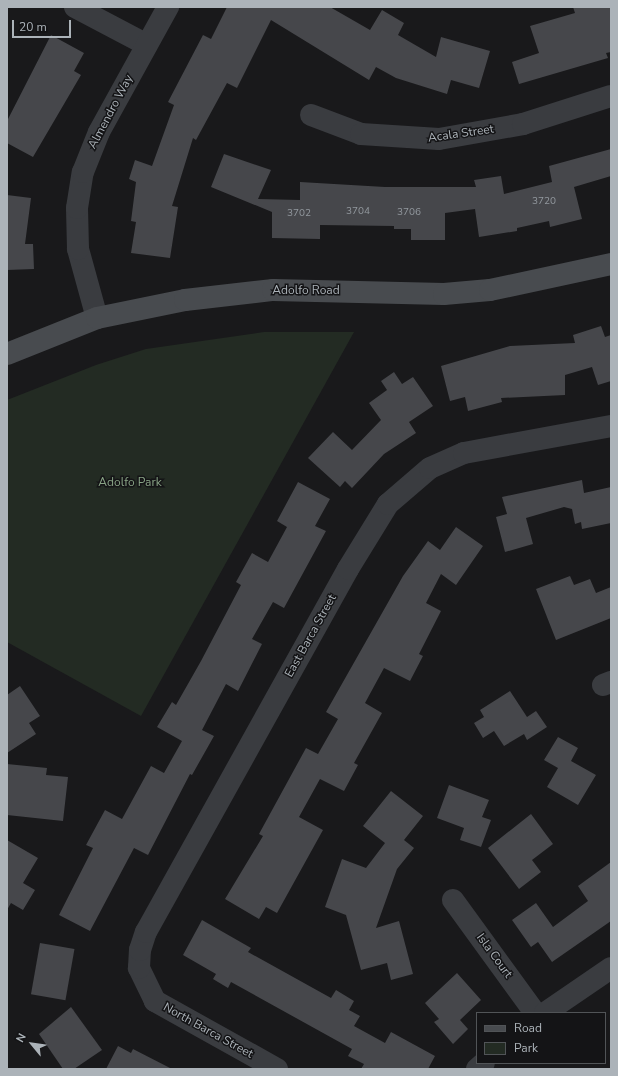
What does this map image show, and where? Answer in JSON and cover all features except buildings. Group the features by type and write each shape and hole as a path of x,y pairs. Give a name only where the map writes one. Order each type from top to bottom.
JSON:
{"main road":[{"name":"Adolfo Road","path":"7,354 97,318 185,300 273,290 444,294 490,290 611,264"}],"street":[{"path":"75,7 147,45"},
{"name":"Almendro Way","path":"97,318 78,249 80,190 99,132 168,7"},
{"name":"Acala Street","path":"311,115 360,134 431,139 523,124 611,96"},
{"name":"East Barca Street","path":"145,986 139,968 146,932 348,568 388,504 425,472 464,453 611,426"},
{"name":"Isla Court","path":"453,900 534,1012"},
{"path":"546,1012 611,968"},
{"name":"North Barca Street","path":"145,986 164,1009 277,1069"}],"green space":[{"name":"Adolfo Park","path":"264,332 354,332 141,716 7,642 7,400 96,365 146,349"}]}
